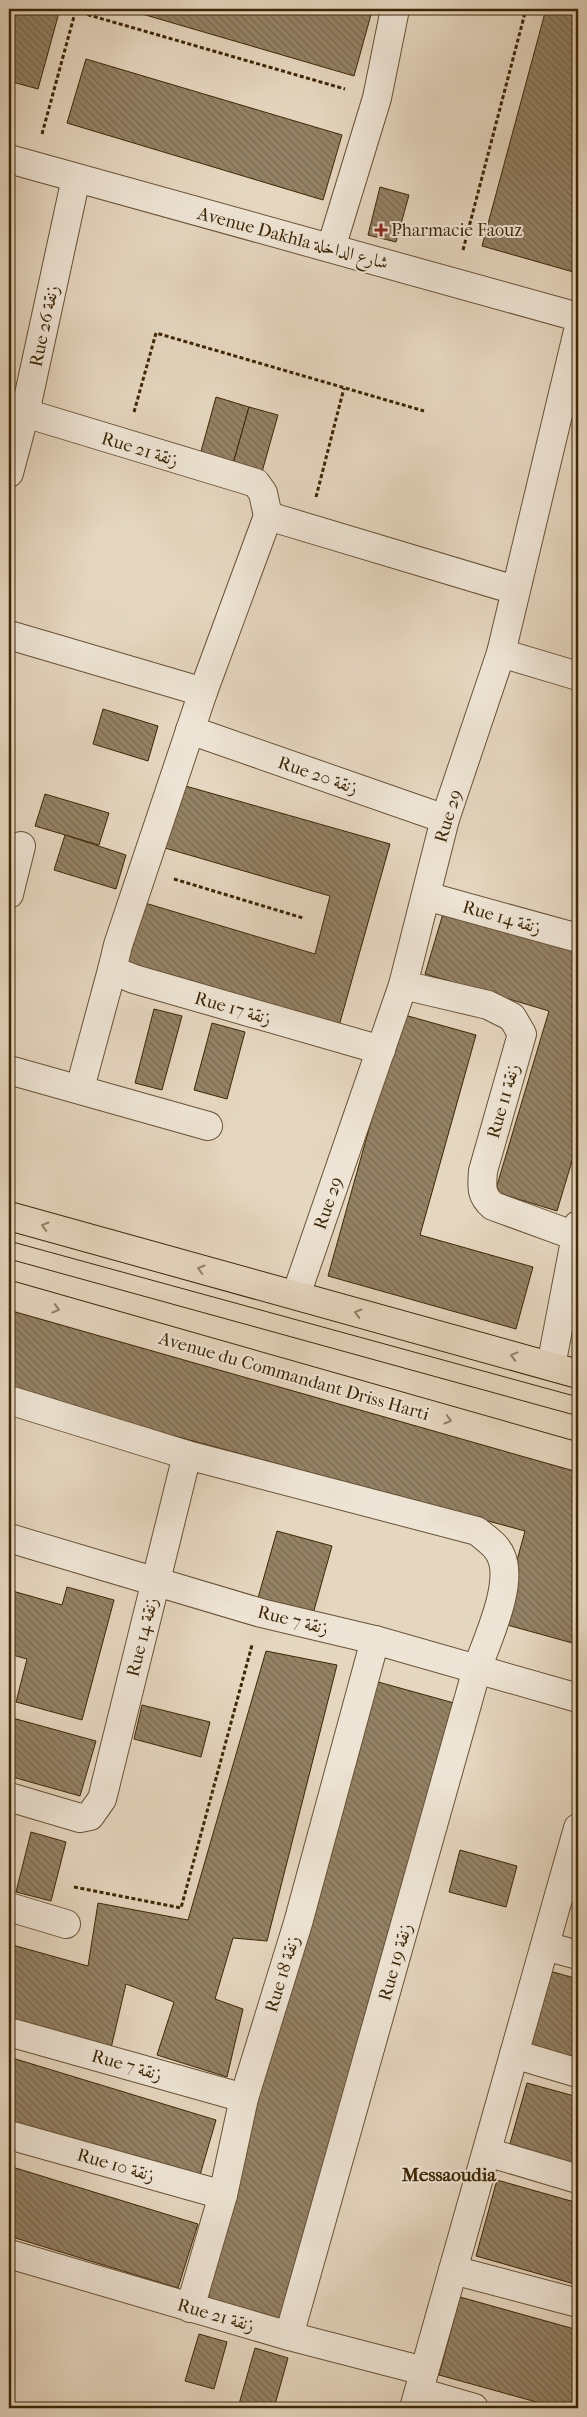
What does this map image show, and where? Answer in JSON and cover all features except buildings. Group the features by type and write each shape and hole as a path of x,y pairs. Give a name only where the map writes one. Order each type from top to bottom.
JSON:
{"main road":[{"path":"9,1216 578,1374"},
{"name":"Avenue du Commandant Driss Harti","path":"9,1295 578,1457"}],"street":[{"path":"331,248 377,98 395,9"},
{"name":"Avenue Dakhla شارع الداخلة","path":"21,162 578,317"},
{"name":"Rue 26 زنقة","path":"10,462 25,413 76,178"},
{"name":"Rue 29","path":"296,1296 403,985 445,819 501,653 578,331"},
{"name":"Rue 21 زنقة","path":"25,413 256,484 263,493 268,516"},
{"path":"80,1088 115,957 143,869 203,692 268,516 515,590"},
{"path":"9,635 203,692"},
{"path":"501,653 578,676"},
{"name":"Rue 20 زنقة","path":"190,730 445,819"},
{"path":"9,894 21,846"},
{"name":"Rue 14 زنقة","path":"426,896 578,938"},
{"name":"Rue 17 زنقة","path":"115,957 134,980 381,1050"},
{"name":"Rue 11 زنقة","path":"403,985 488,1005 512,1017 522,1034 483,1171 481,1190 485,1199 493,1206 577,1232"},
{"path":"9,1070 80,1088 208,1126"},
{"path":"551,1366 577,1232"},
{"path":"9,1400 188,1455"},
{"name":"Rue 14 زنقة","path":"9,1797 80,1818 90,1816 102,1799 188,1455"},
{"name":"Rue 19 زنقة","path":"188,1455 477,1531 494,1545 501,1555 505,1570 504,1588 477,1669 289,2336"},
{"name":"Rue 7 زنقة","path":"9,1538 261,1613 375,1640 578,1698"},
{"name":"Rue 18 زنقة","path":"190,2308 223,2195 244,2098 298,1923 375,1640"},
{"path":"419,2390 578,1831"},
{"path":"9,1907 66,1924"},
{"path":"545,1946 578,1955"},
{"name":"Rue 7 زنقة","path":"9,2032 244,2098"},
{"path":"514,2054 578,2072"},
{"name":"Rue 10 زنقة","path":"9,2135 223,2195"},
{"path":"487,2152 578,2179"},
{"name":"Rue 21 زنقة","path":"9,2254 289,2336 419,2390 474,2408"},
{"path":"453,2270 578,2303"}],"path":[{"path":"454,282 526,9"},
{"path":"21,162 75,10 377,98"},
{"path":"125,444 156,334 424,412"},
{"path":"308,529 344,388"},
{"path":"143,869 303,918"},
{"path":"74,1888 181,1908 261,1613"}],"tram line":[{"path":"9,1241 578,1397"},
{"path":"9,1259 578,1416"}],"place":[{"name":"Pharmacie Faouz","path":"381,230"}],"district":[{"name":"Messaoudia","path":"449,2174"}]}
